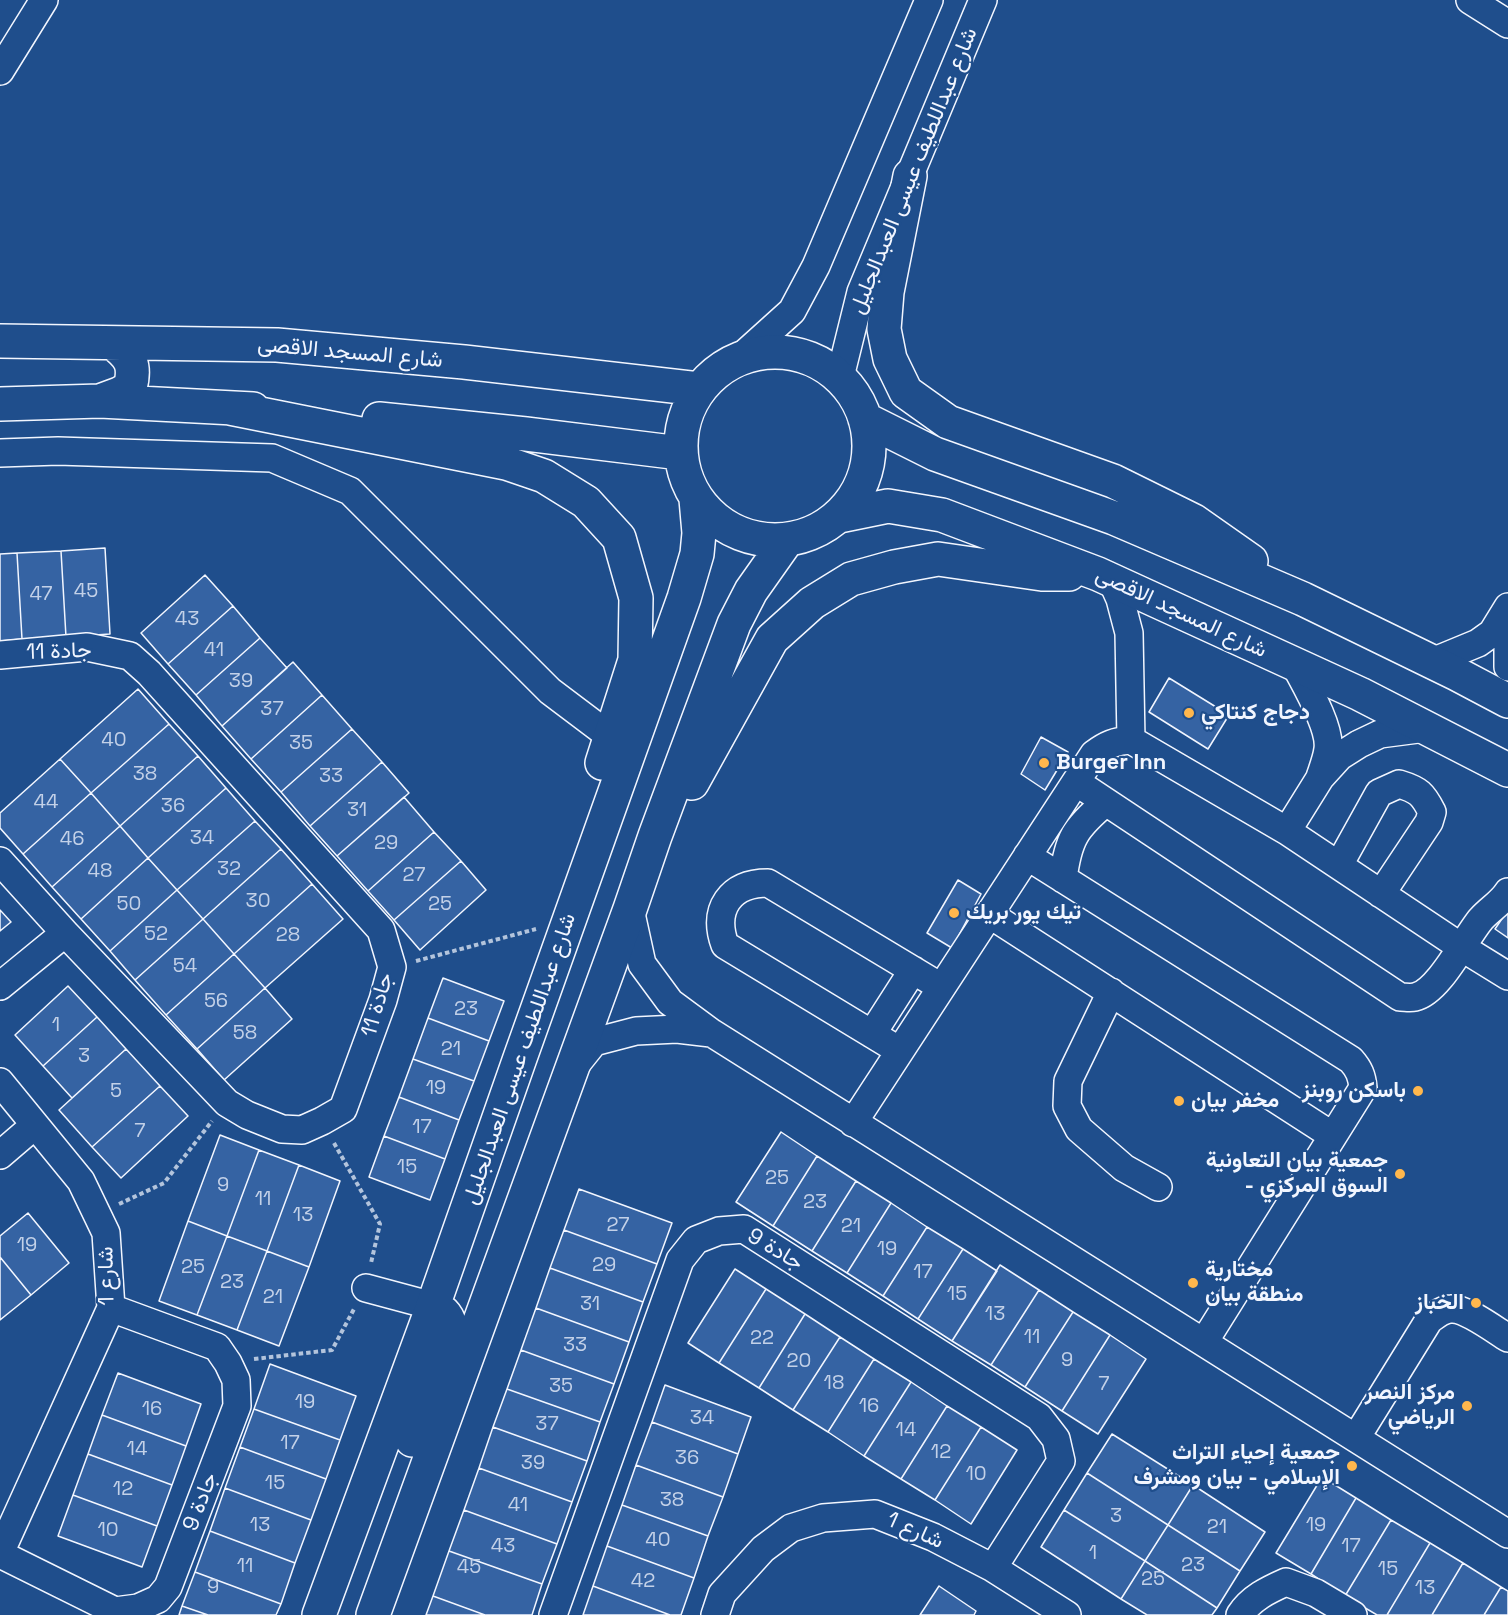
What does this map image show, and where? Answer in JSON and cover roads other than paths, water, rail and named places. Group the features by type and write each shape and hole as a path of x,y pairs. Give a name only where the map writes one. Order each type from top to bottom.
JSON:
{"main road":[{"path":"910,176 887,292 884,329 890,359 906,392 948,422 1113,481 1194,521 1303,599"},
{"name":"شارع المسجد الاقصى","path":"0,341 277,345 464,362 699,389"},
{"path":"100,401 130,388 133,375 126,352 113,343"},
{"path":"766,352 793,353 818,362 840,377 855,396 865,419 869,445 866,471 856,495 839,516 806,536 787,540 753,538 721,524 696,500 685,477 680,453 681,430 688,408 699,389 718,370 741,357 766,352"},
{"path":"0,404 100,401 326,413 680,453"},
{"path":"230,408 506,463 544,476 586,502 619,538 636,597 635,660 584,816 569,920"},
{"path":"865,419 935,454 1114,518 1303,599 1508,700"},
{"name":"شارع عبداللطيف عيسى العبدالجليل","path":"319,1615 433,1306 687,590 698,554 699,532 696,500"},
{"name":"شارع المسجد الاقصى","path":"839,516 888,506 942,515 1105,578 1360,694 1508,770"},
{"path":"375,1609 734,624 751,591 787,540"},
{"path":"655,836 694,780 772,639 812,603 851,579 894,567 938,559 1042,573 1105,578"},
{"path":"489,1295 470,1290 463,1277 463,1269 523,1112 526,1091 525,1074 520,1058"},
{"path":"375,1609 375,1559 379,1537 451,1330 447,1316 433,1306"}],"street":[{"path":"0,71 45,0"},
{"path":"741,357 792,311 816,266 929,0"},
{"name":"شارع عبداللطيف عيسى العبدالجليل","path":"840,377 861,292 983,0"},
{"path":"1470,0 1508,24"},
{"path":"0,453 58,451 272,458 350,491 550,690 611,738"},
{"path":"1105,578 1120,598 1129,633 1131,740"},
{"path":"1432,662 1478,643 1492,633 1508,607"},
{"path":"1508,643 1508,668"},
{"name":"جادة 11","path":"0,655 87,647 130,656 157,682 381,930 392,967 383,1000 343,1109 302,1130 282,1129 226,1103 0,861"},
{"path":"1294,665 1317,706 1327,737 1328,748 1320,778"},
{"path":"1287,831 1320,778 1340,756 1380,734 1426,728"},
{"path":"853,1123 1094,754 1105,745 1117,741 1131,740 1287,831 1508,976"},
{"path":"1076,782 1400,997 1414,998 1426,992 1438,980 1482,918 1508,892"},
{"path":"1339,865 1379,793 1399,784 1425,797 1432,812 1429,822 1381,894"},
{"path":"1063,879 1067,852 1075,833 1087,818 1106,802"},
{"path":"1027,856 1351,1060 1358,1067 1362,1076 1364,1088 1204,1342"},
{"path":"900,1051 725,945 720,922 727,900 745,886 768,883 941,987"},
{"path":"630,909 642,964 670,1002 712,1033 1508,1534"},
{"path":"990,914 1333,1136"},
{"path":"0,986 65,933"},
{"path":"872,1034 914,970"},
{"path":"1111,992 1068,1081 1067,1106 1079,1129 1124,1168 1158,1187"},
{"path":"570,1073 594,1042 636,1031 677,1029 712,1033"},
{"name":"شارع 1","path":"0,1082 81,1181 106,1233 111,1308 0,1554"},
{"path":"0,1155 35,1125"},
{"name":"جادة 9","path":"553,1615 680,1260 696,1240 719,1231 744,1229 1039,1418 1056,1439 1061,1461 993,1569"},
{"path":"366,1288 433,1306"},
{"name":"جادة 9","path":"0,1554 115,1611 138,1608 158,1599 168,1587 237,1406 237,1380 217,1347 111,1308"},
{"path":"1356,1438 1429,1320 1442,1311 1453,1308 1476,1317 1508,1338"},
{"name":"شارع 1","path":"715,1615 722,1594 764,1549 791,1528 823,1518 875,1514 933,1536 993,1569 1067,1615"},
{"path":"1240,1615 1263,1592 1286,1582 1316,1593 1353,1615"}],"place":[{"name":"دجاج كنتاكي","path":"1189,713"},
{"name":"Burger Inn","path":"1044,763"},
{"name":"تيك يور بريك","path":"954,913"},
{"name":"باسكن روبنز","path":"1418,1091"},
{"name":"مخفر بيان","path":"1179,1101"},
{"name":"جمعية بيان التعاونية - السوق المركزي","path":"1400,1174"},
{"name":"مختارية منطقة بيان","path":"1193,1283"},
{"name":"الخباز","path":"1476,1303"},
{"name":"مركز النصر الرياضي","path":"1467,1406"},
{"name":"جمعية إحياء التراث الإسلامي - بيان ومشرف","path":"1352,1466"}]}
